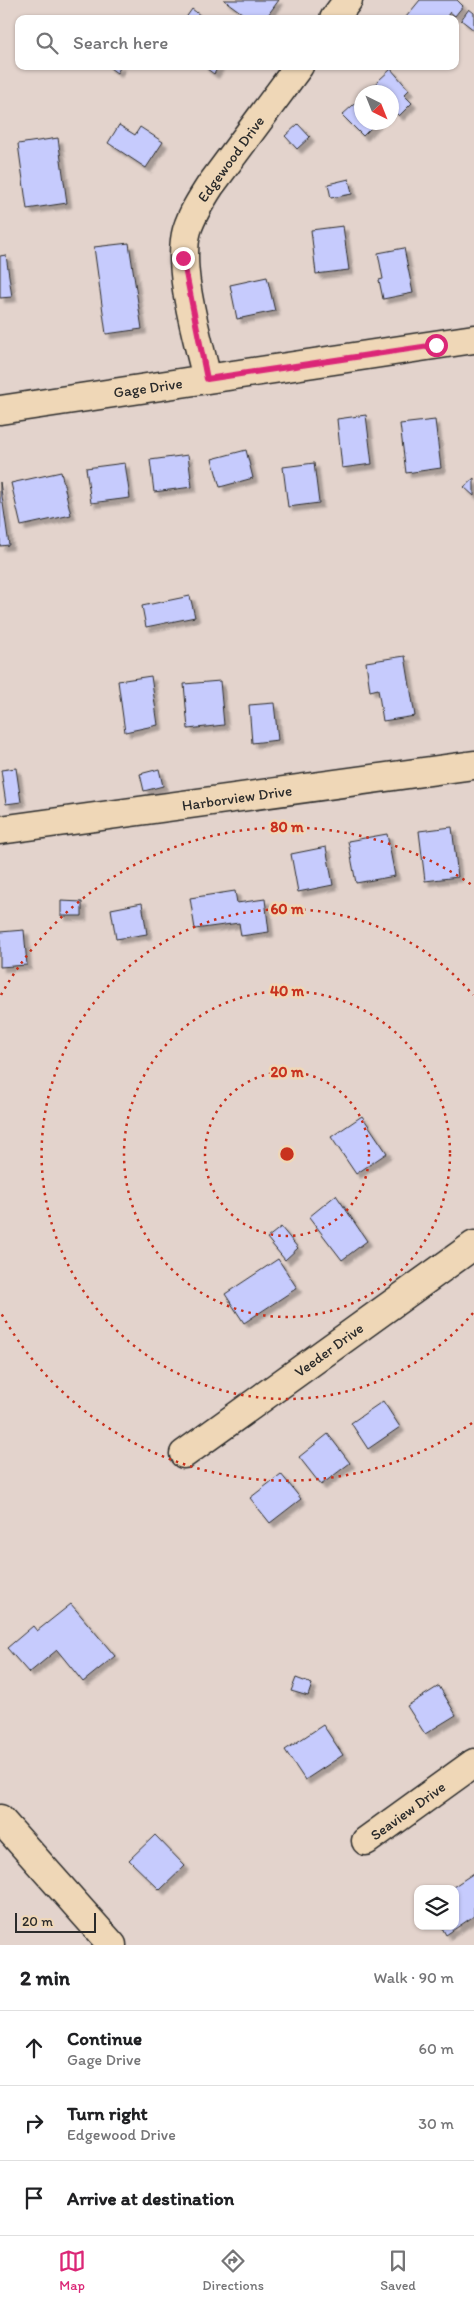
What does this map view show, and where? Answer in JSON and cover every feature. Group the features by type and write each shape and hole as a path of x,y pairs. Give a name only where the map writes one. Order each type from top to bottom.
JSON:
{"street":[{"path":"337,15 348,0"},
{"name":"Edgewood Drive","path":"207,379 183,258 187,231 196,206 296,70"},
{"name":"Gage Drive","path":"0,410 474,340"},
{"name":"Harborview Drive","path":"0,830 474,765"},
{"name":"Veeder Drive","path":"184,1454 474,1245"},
{"name":"Seaview Drive","path":"366,1842 474,1763"},
{"path":"0,1819 112,1945"}],"building":[{"path":"224,0 279,0 268,15 245,15"},
{"path":"420,0 457,0 463,6 456,15 450,12 448,15 408,15"},
{"path":"192,9 200,15 188,15"},
{"path":"469,9 474,13 474,30 461,20"},
{"path":"208,70 216,70 214,74"},
{"path":"392,70 409,90 404,95 412,103 399,116 399,85 374,85"},
{"path":"354,104 354,127 342,115"},
{"path":"298,124 310,137 297,149 285,136"},
{"path":"119,125 135,135 140,127 163,142 146,168 108,143"},
{"path":"357,130 369,130 363,136"},
{"path":"58,138 67,203 27,209 18,144"},
{"path":"349,179 352,194 331,198 328,184"},
{"path":"343,226 349,270 316,274 311,230"},
{"path":"129,243 142,329 106,334 94,247"},
{"path":"404,248 413,293 383,299 379,280 383,279 378,253"},
{"path":"6,255 12,297 0,298 0,256"},
{"path":"267,277 275,311 237,319 230,285"},
{"path":"366,415 372,464 342,468 337,419"},
{"path":"435,420 441,468 406,473 400,424"},
{"path":"246,450 253,478 220,487 212,459"},
{"path":"188,455 192,487 154,492 150,460"},
{"path":"125,463 130,498 91,503 86,468"},
{"path":"314,463 319,503 288,507 283,467"},
{"path":"61,472 71,515 21,526 11,483"},
{"path":"474,478 474,496 464,487"},
{"path":"0,482 9,545 0,546"},
{"path":"190,596 195,617 146,627 142,606"},
{"path":"405,656 415,716 383,721 378,689 370,691 366,662"},
{"path":"151,676 158,725 125,732 118,681"},
{"path":"220,681 224,725 188,729 184,684"},
{"path":"274,703 278,740 252,743 249,705"},
{"path":"16,768 21,802 6,804 1,770"},
{"path":"159,769 163,786 144,791 140,774"},
{"path":"452,827 458,877 425,881 419,831"},
{"path":"387,834 395,876 356,883 348,841"},
{"path":"326,847 333,885 298,892 291,854"},
{"path":"235,891 237,903 265,899 269,932 241,936 239,923 195,929 190,898"},
{"path":"61,901 82,902 82,916 61,916"},
{"path":"142,903 147,934 116,939 111,909"},
{"path":"24,930 27,965 0,967 0,932"},
{"path":"362,1116 387,1153 356,1174 331,1137"},
{"path":"336,1195 367,1241 342,1260 309,1217"},
{"path":"281,1227 298,1248 285,1260 267,1238"},
{"path":"278,1259 297,1288 244,1323 225,1294"},
{"path":"383,1401 400,1427 368,1449 351,1423"},
{"path":"328,1434 350,1463 321,1485 299,1457"},
{"path":"281,1474 301,1499 270,1523 250,1498"},
{"path":"71,1604 115,1656 83,1682 57,1650 29,1673 7,1648 33,1626 37,1631"},
{"path":"296,1678 312,1684 308,1696 291,1691"},
{"path":"439,1686 456,1715 425,1734 407,1706"},
{"path":"323,1725 343,1755 305,1780 285,1750"},
{"path":"155,1835 185,1866 160,1890 129,1860"},
{"path":"474,1873 474,1916 459,1926 459,1885 456,1885"},
{"path":"443,1930 453,1930 446,1935"}],"route":[{"path":"183,258 207,379 436,345"}]}
